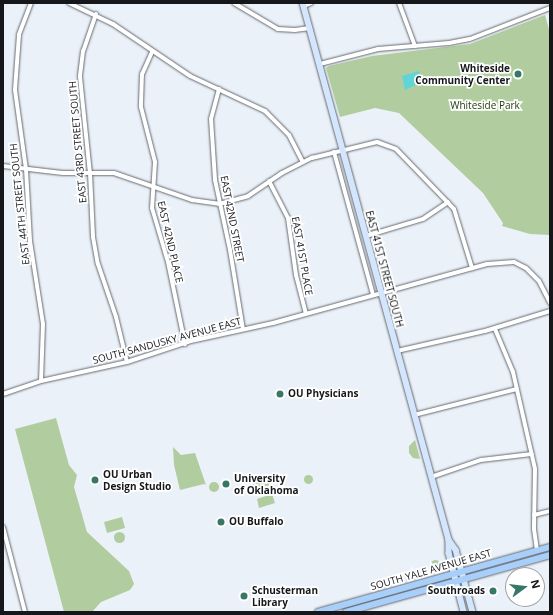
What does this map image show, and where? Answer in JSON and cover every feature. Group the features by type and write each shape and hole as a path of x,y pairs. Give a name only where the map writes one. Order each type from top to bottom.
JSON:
{"main road":[{"name":"EAST 41ST STREET SOUTH","path":"303,4 449,540 449,553 464,612"},
{"name":"EAST 41ST STREET SOUTH","path":"449,540 456,550 472,612"},
{"name":"SOUTH YALE AVENUE EAST","path":"318,612 462,571 550,548"},
{"name":"SOUTH YALE AVENUE EAST","path":"348,611 550,555"},
{"path":"348,611 358,601"}],"street":[{"name":"EAST 44TH STREET SOUTH","path":"31,3 20,34 15,68 26,168 30,241 43,324 41,381"},
{"path":"70,3 96,14 190,76 253,104 280,124 295,145 302,162"},
{"path":"234,3 278,29 295,30 310,28"},
{"path":"303,4 311,3"},
{"path":"399,3 415,46"},
{"path":"320,64 373,50 470,38 550,8"},
{"name":"EAST 43RD STREET SOUTH","path":"96,14 83,51 80,77 90,172 94,250 116,317 127,362"},
{"name":"EAST 42ND PLACE","path":"152,52 142,74 140,98 155,162 152,208 168,262 185,344"},
{"name":"EAST 42ND STREET","path":"219,89 211,119 219,204 230,250 243,329"},
{"path":"3,166 63,173 114,173 153,185 192,200 219,204 244,198 269,181 302,162 371,143 391,146 448,202 460,222 472,268"},
{"name":"EAST 41ST STREET SOUTH","path":"334,152 373,295"},
{"name":"EAST 41ST PLACE","path":"269,181 288,218 296,275 306,314"},
{"path":"366,236 423,219 448,202"},
{"name":"SOUTH SANDUSKY AVENUE EAST","path":"3,394 41,381 127,362 185,344 306,314 498,262 514,262 526,268 539,281 550,303"},
{"path":"397,352 495,329 550,311"},
{"path":"495,329 517,389 532,454 536,479 534,515 537,551"},
{"path":"414,415 517,389"},
{"path":"431,477 481,460 532,454"},
{"path":"534,515 550,511"},
{"path":"3,527 25,612"}],"green space":[{"name":"Whiteside Park","path":"545,15 550,33 550,235 530,234 502,226 503,223 483,193 399,113 375,108 340,117 326,68 329,66 372,56 470,44"},
{"path":"56,418 69,465 77,475 74,487 87,532 129,571 134,584 130,590 101,602 92,612 64,612 15,429"},
{"path":"415,440 420,459 413,458 409,453 409,446"},
{"path":"173,447 181,455 195,453 206,485 204,484 180,490 174,465"},
{"path":"306,475 310,475 312,479 310,483 306,483 304,481 304,477"},
{"path":"267,476 270,485 254,489 252,480"},
{"path":"212,482 216,482 219,487 216,492 212,492 209,489 209,485"},
{"path":"272,494 275,503 259,508 257,499"},
{"path":"122,517 125,528 107,533 104,522"},
{"path":"221,517 226,522 221,527 216,522"},
{"path":"119,531 123,533 125,537 123,541 119,543 115,541 113,537 115,533"},
{"path":"435,559 440,564 435,569 430,564"}],"water":[{"path":"419,71 422,82 405,90 402,76"}],"place":[{"name":"Whiteside Community Center","path":"518,74"},
{"name":"OU Physicians","path":"280,394"},
{"name":"OU Urban Design Studio","path":"95,480"},
{"name":"University of Oklahoma","path":"226,484"},
{"name":"OU Buffalo","path":"221,522"},
{"name":"Southroads","path":"493,591"},
{"name":"Schusterman Library","path":"244,596"}]}
